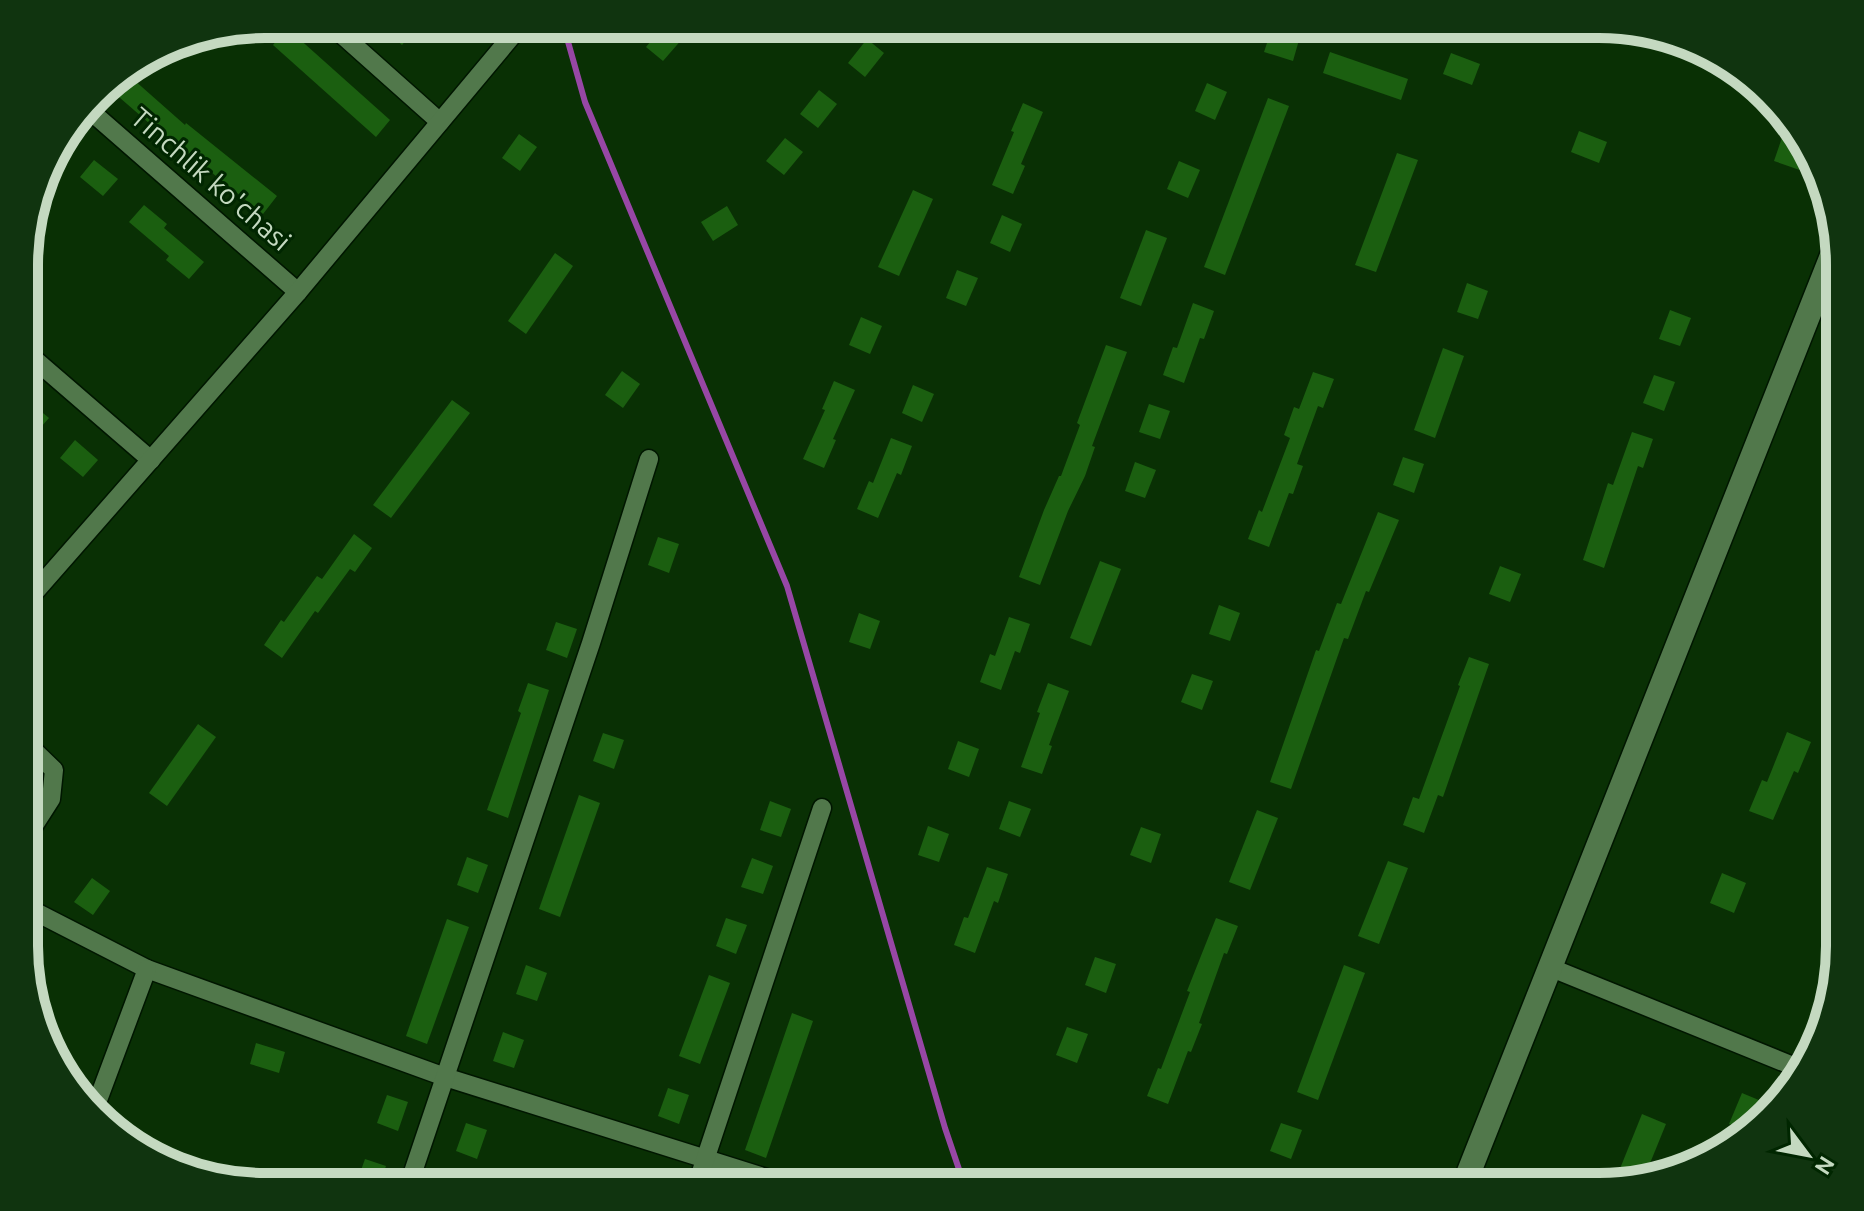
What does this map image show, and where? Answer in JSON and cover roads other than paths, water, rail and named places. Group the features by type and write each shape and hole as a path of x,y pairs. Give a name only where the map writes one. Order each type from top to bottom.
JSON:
{"main road":[{"path":"1468,1173 1826,279"}],"street":[{"path":"346,38 440,122"},
{"path":"38,588 298,292 510,38"},
{"name":"Tinchlik ko'chasi","path":"94,115 298,292"},
{"path":"38,362 151,460"},
{"path":"413,1173 591,643 649,459"},
{"path":"38,755 54,770 51,799 38,819"},
{"path":"701,1173 822,808"},
{"path":"38,913 147,969 445,1077 750,1173"},
{"path":"1549,967 1792,1065"},
{"path":"98,1100 147,969"}],"waterway":[{"path":"567,38 585,102 787,586 960,1173"}]}
